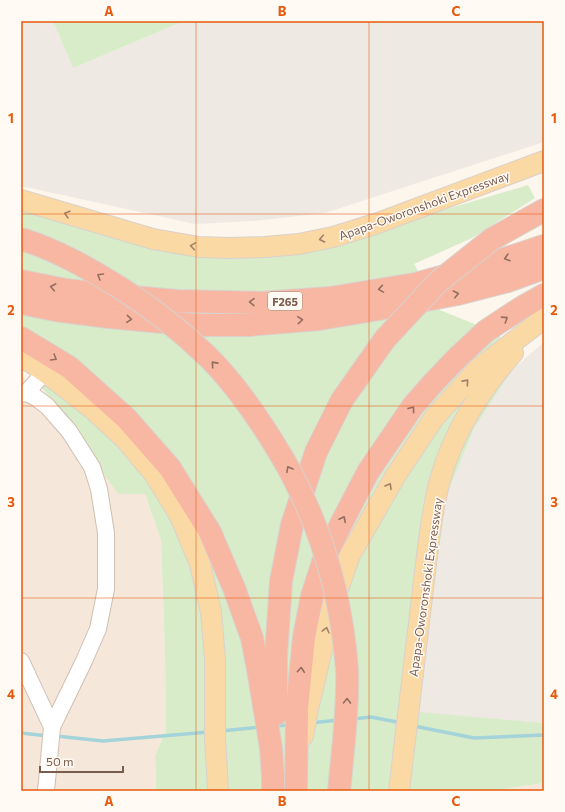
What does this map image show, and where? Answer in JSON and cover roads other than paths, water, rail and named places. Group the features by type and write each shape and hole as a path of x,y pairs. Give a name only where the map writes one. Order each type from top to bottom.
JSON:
{"highway":[{"path":"287,709 276,656 281,581 292,525 316,452 342,400 386,339 438,282 492,239 544,210"},
{"path":"21,239 63,256 98,274 138,299 172,326 206,355 233,384 256,415 277,448 295,480 312,517 327,560 344,637 347,670 347,704 339,791"},
{"name":"F265","path":"21,281 66,290 177,301 262,303 330,298 415,284 489,264 544,246"},
{"name":"F265","path":"21,303 55,310 117,318 195,325 250,325 319,319 379,310 457,294 508,281 544,268"},
{"path":"296,783 286,749 287,709 312,596 324,559 368,472 413,406 458,357 486,331 544,295"},
{"path":"21,338 69,367 126,418 170,468 210,532 234,588 252,638 258,669 287,709"},
{"path":"273,784 286,749"}],"main road":[{"name":"Apapa-Oworonshoki Expressway","path":"21,200 153,239 199,247 265,247 299,244 334,237 385,220 544,161"},
{"name":"Apapa-Oworonshoki Expressway","path":"399,791 428,546 433,511 441,478 451,449 474,405 494,376 544,319"},
{"path":"286,749 287,709 333,603 350,555 396,475 434,418 477,370 544,319"},
{"path":"21,356 45,372 89,406 126,440 155,475 180,516 200,564 211,612 215,659 217,789"}],"street":[{"path":"45,372 24,394 35,397 47,406 69,431 92,467 99,489 106,533 106,589 98,629 52,727 46,791"},
{"path":"21,661 52,727"}],"waterway":[{"path":"353,719 371,717 402,723"},
{"path":"311,723 339,720"},
{"path":"275,726 289,725"},
{"path":"414,726 474,738 544,735"},
{"path":"221,731 261,727"},
{"path":"56,736 103,741 209,732"},
{"path":"21,733 48,736"}]}
